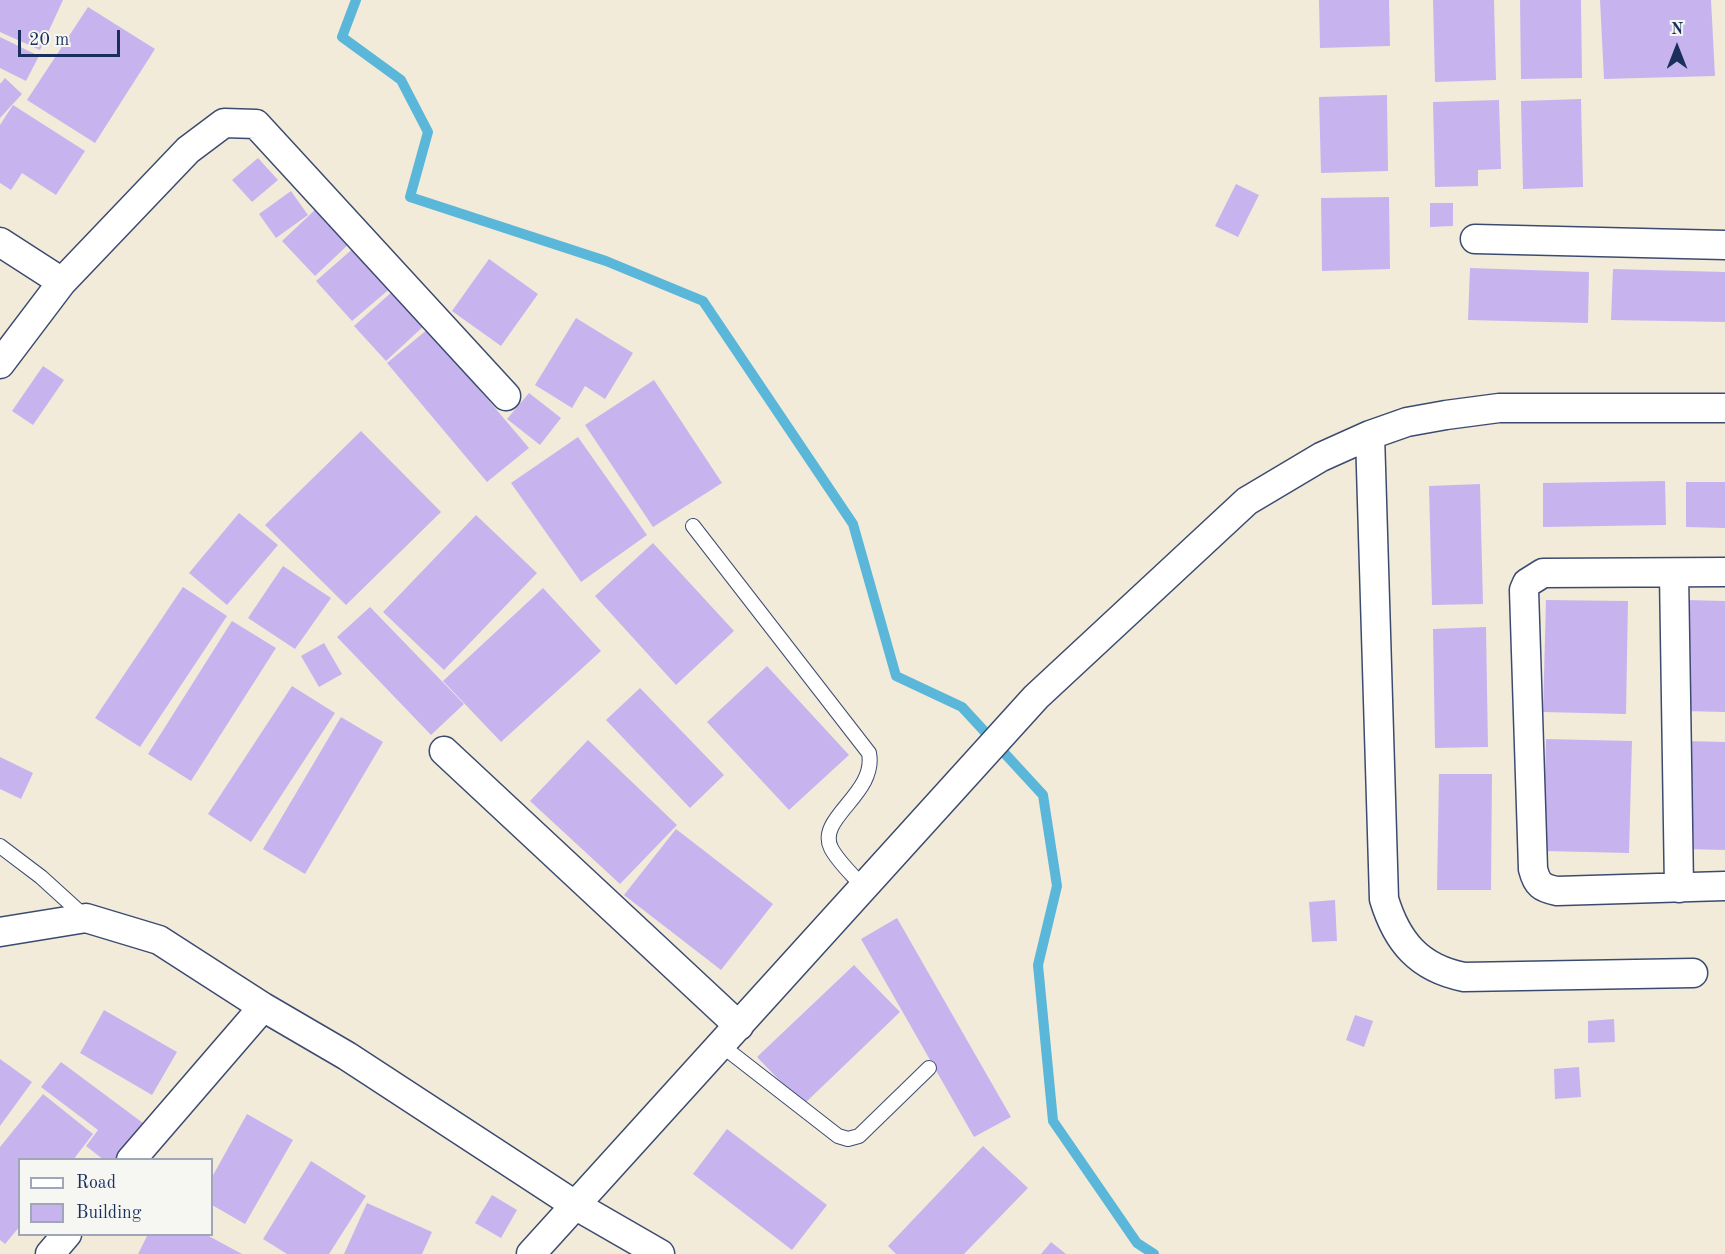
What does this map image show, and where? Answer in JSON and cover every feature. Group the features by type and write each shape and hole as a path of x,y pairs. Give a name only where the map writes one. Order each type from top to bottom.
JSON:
{"street":[{"path":"0,364 62,282 188,150 224,123 256,124 506,396"},
{"path":"1475,239 1725,245"},
{"path":"0,242 62,282"},
{"path":"531,1254 1035,698 1246,501 1321,457 1370,435 1407,422 1498,408 1725,408"},
{"path":"1370,435 1383,898 1391,925 1421,960 1442,973 1464,976 1693,973"},
{"path":"1725,572 1544,573 1527,583 1524,590 1533,869 1536,881 1543,888 1557,891 1725,886"},
{"path":"1674,573 1679,888"},
{"path":"444,751 730,1036"},
{"path":"0,932 86,918 159,940 263,1007 347,1056 575,1205 660,1254"},
{"path":"134,1158 263,1007"},
{"path":"50,1254 65,1236"}],"lane":[{"path":"693,526 869,753 871,765 864,785 831,825 828,835 830,847 870,881"},
{"path":"0,846 42,877 86,918"},
{"path":"730,1036 838,1136 848,1139 859,1136 929,1068"}],"building":[{"path":"0,0 63,0 40,50 0,32"},
{"path":"1319,0 1389,0 1390,46 1320,48"},
{"path":"1433,0 1494,0 1496,80 1435,82"},
{"path":"1520,0 1581,0 1582,78 1521,79"},
{"path":"1600,0 1711,0 1715,76 1604,79"},
{"path":"88,7 155,49 95,143 27,100"},
{"path":"0,37 39,56 26,81 0,68"},
{"path":"5,78 22,94 0,118 0,84"},
{"path":"1387,95 1388,171 1321,173 1319,97"},
{"path":"1581,99 1583,187 1523,189 1521,101"},
{"path":"1499,100 1501,169 1478,170 1478,186 1435,187 1433,102"},
{"path":"13,105 85,151 56,195 22,173 11,190 0,183 0,125"},
{"path":"258,158 278,180 252,202 232,180"},
{"path":"1236,184 1259,195 1238,237 1215,226"},
{"path":"291,191 308,215 276,238 259,214"},
{"path":"1389,197 1390,269 1322,271 1321,198"},
{"path":"1430,203 1453,203 1453,226 1430,227"},
{"path":"318,207 351,242 315,276 282,241"},
{"path":"357,245 393,286 352,321 316,281"},
{"path":"489,259 538,294 501,346 452,311"},
{"path":"1470,268 1589,272 1588,323 1468,320"},
{"path":"1613,269 1725,272 1725,322 1611,320"},
{"path":"394,290 426,324 386,361 354,326"},
{"path":"576,318 633,353 605,399 585,386 572,408 535,385"},
{"path":"428,329 529,448 487,482 387,363"},
{"path":"43,366 64,380 33,425 12,411"},
{"path":"654,380 722,483 653,527 585,425"},
{"path":"529,393 561,418 540,445 507,419"},
{"path":"361,431 441,512 346,605 265,525"},
{"path":"578,437 647,535 581,582 511,483"},
{"path":"1665,481 1666,525 1543,527 1543,483"},
{"path":"1686,482 1725,482 1725,528 1686,527"},
{"path":"1480,484 1483,604 1432,605 1429,486"},
{"path":"239,513 278,545 227,605 189,573"},
{"path":"476,515 537,573 444,670 383,612"},
{"path":"653,543 734,631 676,685 595,596"},
{"path":"283,566 331,598 295,649 248,618"},
{"path":"183,587 227,616 140,747 95,718"},
{"path":"543,588 601,651 501,742 443,681"},
{"path":"1546,600 1628,601 1626,714 1543,712"},
{"path":"1685,600 1725,601 1725,712 1682,711"},
{"path":"370,607 464,704 431,735 337,637"},
{"path":"232,621 276,648 191,781 148,754"},
{"path":"1486,627 1488,747 1435,748 1433,629"},
{"path":"324,643 342,674 319,687 301,656"},
{"path":"767,666 849,755 789,810 707,722"},
{"path":"292,686 335,713 251,842 208,814"},
{"path":"640,688 724,775 690,808 606,720"},
{"path":"341,717 383,742 305,874 263,849"},
{"path":"1546,739 1632,741 1629,853 1543,851"},
{"path":"588,740 677,825 620,884 530,801"},
{"path":"1685,741 1725,742 1725,850 1683,849"},
{"path":"0,757 33,773 21,799 0,789"},
{"path":"1439,774 1492,774 1491,890 1437,890"},
{"path":"676,829 773,904 721,970 624,895"},
{"path":"1335,900 1337,941 1312,942 1309,902"},
{"path":"897,918 1011,1117 974,1137 861,939"},
{"path":"854,965 900,1012 803,1105 757,1057"},
{"path":"104,1010 177,1052 152,1095 80,1053"},
{"path":"1355,1015 1373,1021 1364,1047 1346,1040"},
{"path":"1614,1019 1615,1042 1588,1043 1588,1021"},
{"path":"0,1059 32,1082 0,1126"},
{"path":"61,1062 143,1123 117,1158 101,1158 86,1146 98,1130 41,1087"},
{"path":"1579,1067 1581,1097 1555,1099 1554,1069"},
{"path":"43,1094 93,1134 75,1158 18,1158 18,1228 5,1244 0,1240 0,1147"},
{"path":"247,1114 293,1140 245,1224 213,1206 213,1175"},
{"path":"727,1129 827,1205 792,1250 693,1174"},
{"path":"983,1146 1028,1188 964,1254 896,1254 888,1246"},
{"path":"311,1161 366,1196 329,1254 287,1254 263,1239"},
{"path":"492,1195 517,1210 501,1238 475,1223"},
{"path":"367,1203 432,1232 422,1254 344,1254"},
{"path":"147,1236 209,1236 242,1254 138,1254"},
{"path":"1051,1242 1066,1254 1041,1254"}],"waterway":[{"path":"356,0 342,37 401,80 428,132 410,197 606,261 703,301 853,524 896,676 962,707 1043,795 1057,886 1038,965 1053,1121 1137,1243 1154,1254"}]}
